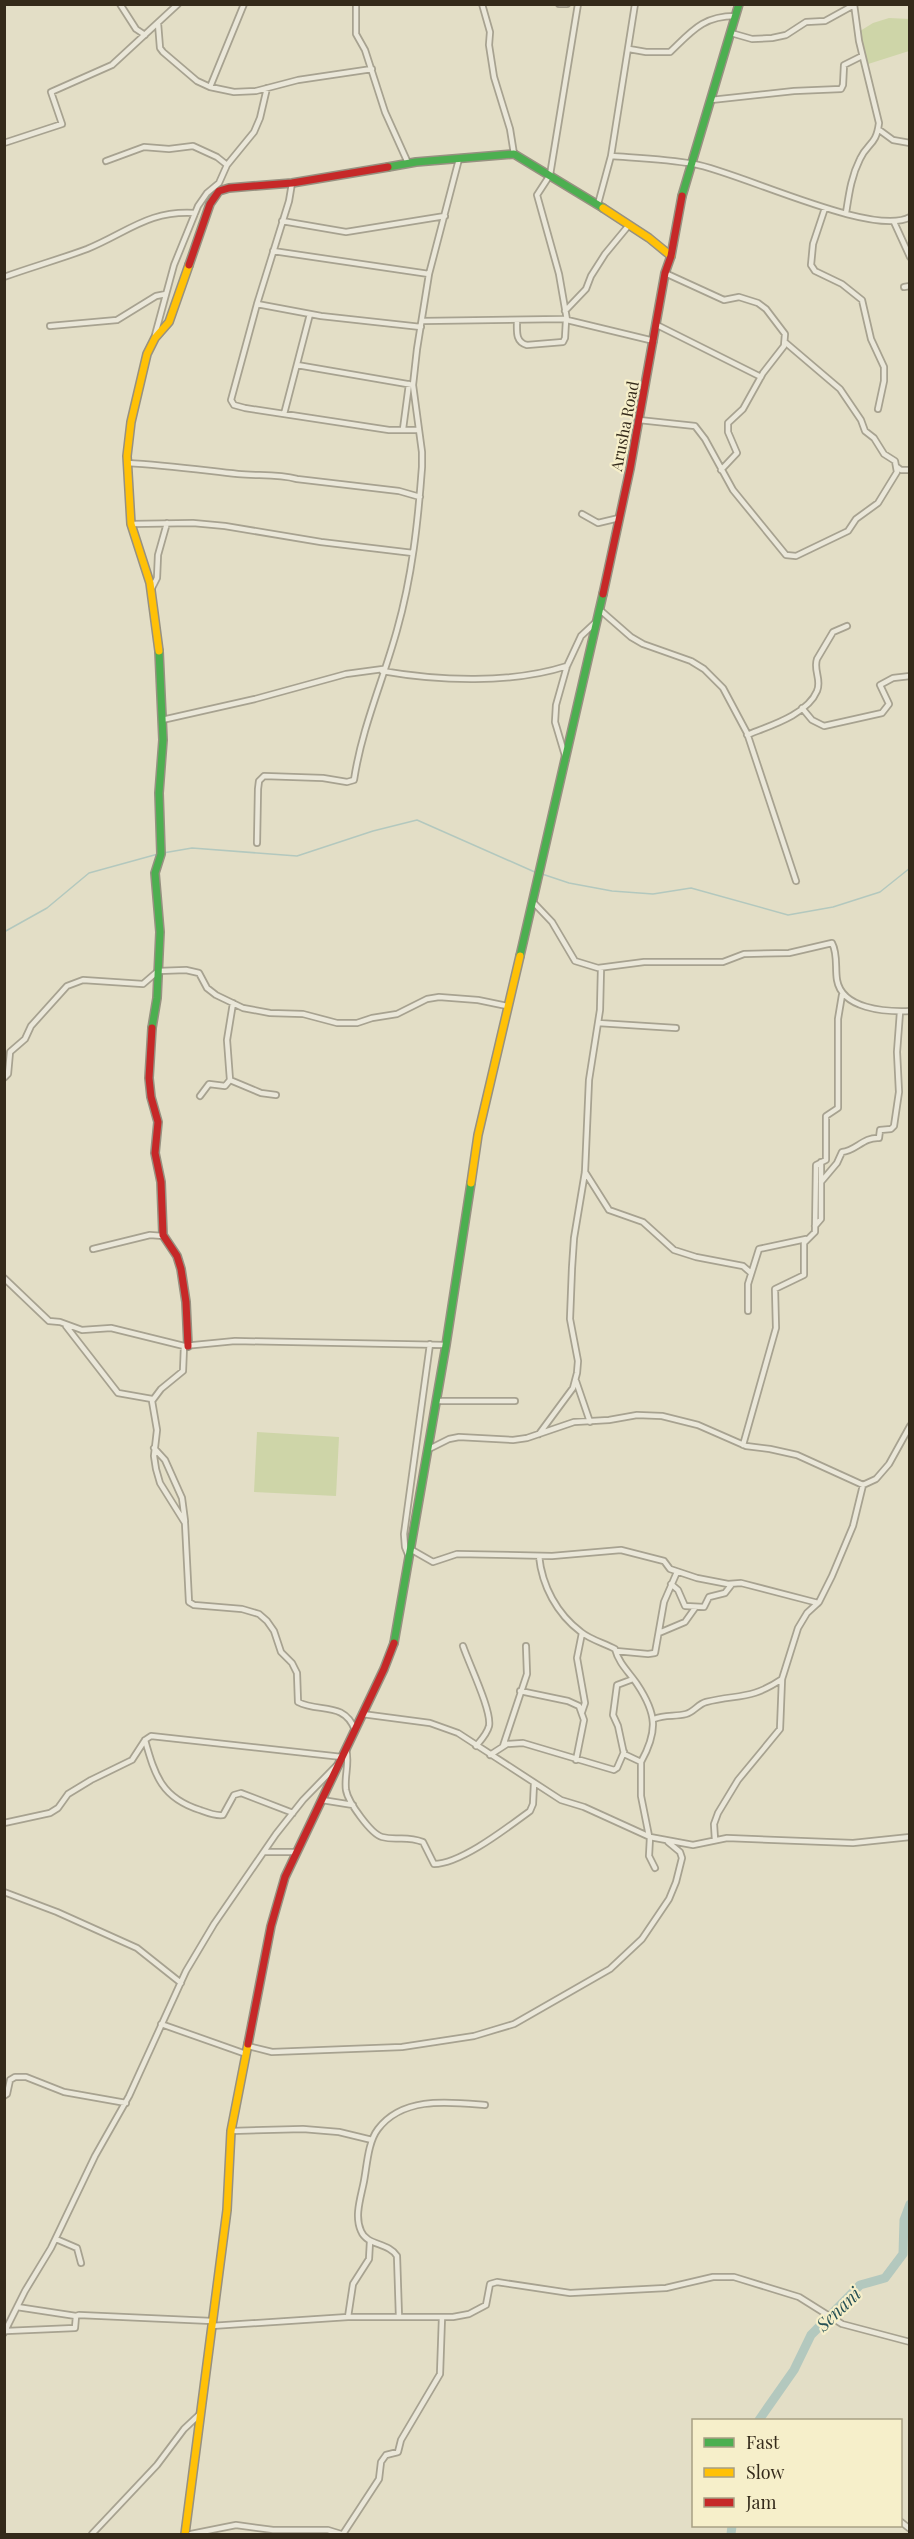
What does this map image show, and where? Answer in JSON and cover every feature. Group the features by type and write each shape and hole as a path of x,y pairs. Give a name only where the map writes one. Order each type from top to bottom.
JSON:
{"main road":[{"name":"Arusha Road","path":"185,2535 227,2210 231,2131 271,1926 285,1877 395,1642 437,1401 478,1135 536,891 619,518 682,194 693,164 739,4"},
{"path":"186,1346 184,1292 177,1257 163,1236 161,1182 155,1153 158,1122 151,1097 149,1078 150,1037 157,998 158,971 159,906 155,873 161,854 162,837 159,793 162,720 161,670 151,590 131,524 127,463 131,422 147,354 154,338 169,322 210,204 217,193 229,188 292,183 408,163 514,154 598,204 649,238 671,256"}],"street":[{"path":"120,4 136,29 145,35"},
{"path":"4,143 62,124 51,92 112,64 178,4"},
{"path":"210,87 244,4"},
{"path":"356,4 355,29 372,69 385,112 408,163"},
{"path":"482,4 490,32 489,45 494,77 510,129 514,154"},
{"path":"559,4 567,4"},
{"path":"517,320 517,337 522,344 563,342 566,338 566,311 556,260 537,195 550,175 578,4"},
{"path":"598,204 611,156 635,4"},
{"path":"730,33 752,39 786,35 806,22 825,21 854,5 862,56 875,103 878,129 874,142 862,154 852,176 846,213"},
{"path":"628,50 670,52 688,33 704,22 720,16 736,16"},
{"path":"158,23 161,50 186,73 210,87 234,92 372,69"},
{"path":"711,100 794,91 839,90 843,85 844,65 862,56"},
{"path":"154,338 174,264 195,213 207,193 219,183 227,165 250,138 258,124 267,88"},
{"path":"878,129 893,140 909,143"},
{"path":"106,161 144,147 170,149 193,146 210,153 227,165"},
{"path":"611,156 693,164 728,172 825,208 878,221 894,222 909,217"},
{"path":"403,429 429,274 459,159"},
{"path":"292,183 231,400 238,407 389,429 419,430"},
{"path":"825,208 813,244 811,265 815,271 842,284 861,300 871,339 884,367 885,381 878,409"},
{"path":"4,277 103,242 160,214 195,213"},
{"path":"282,221 346,232 445,216"},
{"path":"894,222 909,257"},
{"path":"566,311 586,289 591,276 605,254 629,225"},
{"path":"273,251 429,274"},
{"path":"665,273 724,300 739,297 758,303 766,309 785,334 786,343 761,377 743,409 728,423 728,432 737,453 721,470"},
{"path":"50,326 117,320 156,296 166,294"},
{"path":"257,304 310,314 421,327"},
{"path":"284,414 310,314"},
{"path":"422,321 566,320 654,341"},
{"path":"657,325 761,377"},
{"path":"786,343 840,389 861,420 865,431 874,438 884,454 893,458 901,470 909,470"},
{"path":"297,365 411,385"},
{"path":"257,843 258,789 259,782 264,776 323,778 346,782 354,780 357,754 406,595 413,553 420,497 422,452 411,385"},
{"path":"639,420 695,426 734,490 789,556 796,556 848,531 856,519 878,503 888,489 897,467"},
{"path":"127,463 169,465 240,474 281,475 297,479 399,491 420,497"},
{"path":"582,514 598,524 619,518"},
{"path":"151,590 157,578 158,555 167,523"},
{"path":"131,524 225,526 321,542 413,553"},
{"path":"599,609 637,640 691,661 715,678 723,688 747,735 796,881"},
{"path":"566,759 554,713 567,666 581,636 596,621"},
{"path":"747,735 778,723 802,708 818,691 816,663 829,636 847,626"},
{"path":"162,720 255,699 346,674 383,670 444,678 492,678 531,676 567,666"},
{"path":"802,708 812,720 824,726 882,713 889,704 880,685 893,678 909,676"},
{"path":"533,902 546,914 575,960 601,968 644,963 723,962 744,954 789,953 832,943 838,985 842,995 838,1018 838,1108 826,1116 826,1158 816,1165 815,1170 815,1234 806,1239 759,1249 748,1284 748,1311"},
{"path":"590,1422 576,1381 578,1361 570,1319 570,1292 574,1238 585,1172 589,1080 598,1023 601,968"},
{"path":"4,1078 8,1074 10,1052 25,1039 31,1026 67,986 83,980 143,984 158,971 186,970 199,973 207,988 216,996 250,1010 303,1014 348,1024 397,1014 427,999 439,997 478,1000 507,1006"},
{"path":"842,995 854,1003 900,1012 909,1011"},
{"path":"200,1096 209,1084 225,1086 230,1080 227,1040 233,1003"},
{"path":"821,1182 837,1163 842,1152 849,1152 866,1139 879,1138 880,1130 891,1129 894,1126 899,1092 897,1060 900,1012"},
{"path":"598,1023 676,1028"},
{"path":"230,1080 261,1093 276,1095"},
{"path":"815,1226 821,1219 821,1162"},
{"path":"585,1172 609,1210 643,1222 674,1250 696,1257 743,1266 751,1273"},
{"path":"93,1249 150,1235 163,1236"},
{"path":"743,1445 776,1328 776,1289 804,1275 806,1239"},
{"path":"4,1278 49,1321 60,1322 66,1326 104,1379 118,1393 152,1399"},
{"path":"66,1326 82,1329 108,1327 186,1346 235,1341 446,1345"},
{"path":"410,1560 405,1547 404,1534 430,1344"},
{"path":"152,1399 183,1371 186,1346"},
{"path":"539,1434 576,1381"},
{"path":"152,1399 157,1430 154,1448 155,1464 160,1483 185,1523"},
{"path":"437,1401 515,1401"},
{"path":"429,1449 449,1439 459,1437 513,1440 574,1422 638,1415 662,1416 698,1425 743,1445 797,1455 862,1485 876,1479 889,1464 909,1426"},
{"path":"154,1448 165,1460 182,1498 190,1604 242,1609 259,1614 274,1631 281,1652 295,1669 298,1679 298,1702 340,1712 347,1716 354,1730"},
{"path":"715,1840 714,1824 718,1813 738,1780 780,1729 782,1679 798,1628 807,1613 818,1604 845,1548 862,1485"},
{"path":"412,1551 433,1562 457,1554 539,1556 621,1550 664,1561 670,1569 702,1579 732,1584 741,1583 818,1604"},
{"path":"539,1556 544,1584 560,1609 582,1633 616,1650 653,1654 664,1602 677,1572"},
{"path":"671,1584 681,1594 684,1606 702,1608 709,1597 725,1593 732,1584"},
{"path":"658,1633 685,1622 695,1608"},
{"path":"582,1633 577,1658 585,1703 582,1712"},
{"path":"463,1646 489,1723 484,1737 477,1746"},
{"path":"503,1746 527,1674 525,1646"},
{"path":"616,1650 617,1658 633,1679 654,1719 652,1737 642,1762 641,1796 649,1836 649,1856 655,1868"},
{"path":"633,1679 618,1683 613,1716 627,1757 642,1762"},
{"path":"654,1719 661,1716 690,1713 699,1705 707,1702 753,1695 782,1679"},
{"path":"520,1691 576,1704 584,1720 576,1760"},
{"path":"362,1714 430,1723 458,1733 561,1800 584,1807 649,1836 662,1839 693,1845 727,1838 853,1843 909,1837"},
{"path":"4,1823 50,1813 58,1808 66,1796 81,1786 132,1760 145,1740 155,1736 341,1759"},
{"path":"145,1740 156,1777 166,1791 184,1805 223,1815 231,1798 240,1794 293,1812"},
{"path":"490,1755 503,1746 523,1743 616,1770 624,1752"},
{"path":"346,1749 349,1759 346,1788 354,1805 375,1834 388,1838 407,1836 423,1842 433,1863 440,1864 484,1843 530,1811 533,1804 534,1783"},
{"path":"76,2316 77,2326 75,2328 5,2332 56,2239 95,2157 126,2103 181,1983 214,1924 293,1812 341,1759"},
{"path":"321,1800 354,1805"},
{"path":"161,2024 247,2050 272,2052 402,2047 474,2036 514,2024 610,1969 642,1939 669,1899 682,1858 674,1846 662,1839"},
{"path":"265,1852 297,1852"},
{"path":"4,1892 57,1912 137,1948 181,1983"},
{"path":"4,2096 7,2094 10,2080 19,2076 37,2080 64,2092 126,2103"},
{"path":"399,2317 397,2256 386,2246 363,2236 359,2228 358,2210 372,2140 378,2128 405,2108 450,2102 484,2105"},
{"path":"231,2131 303,2129 339,2132 372,2140"},
{"path":"56,2239 76,2248 81,2263"},
{"path":"348,2317 353,2284 369,2259 370,2241"},
{"path":"17,2307 76,2316 211,2324 348,2317 442,2317 469,2314 483,2308 488,2300 490,2284 493,2282 570,2293 666,2288 723,2276 768,2286 799,2297 842,2324 909,2342"},
{"path":"191,2535 236,2525 299,2532 328,2530 342,2535 379,2479 381,2462 386,2455 398,2452 400,2440 440,2374 442,2317"},
{"path":"92,2535 157,2465 184,2429 200,2414"}],"green space":[{"path":"889,18 910,19 909,51 865,65 860,31 873,23"},
{"path":"257,1432 339,1437 336,1496 254,1492"}],"waterway":[{"path":"163,853 192,848 297,856 373,831 417,820 537,873"},
{"path":"4,932 47,908 89,873 158,854"},
{"path":"542,874 569,883 612,891 653,894 691,888 788,915 833,907 880,892 910,868"},
{"name":"Senani","path":"760,2419 794,2370 811,2335 860,2285 885,2278 903,2254 904,2220 910,2204"},
{"name":"Senani","path":"731,2534 732,2527"}],"traffic: fast":[{"path":"682,196 739,4"},
{"path":"388,167 416,162 514,154 603,208"},
{"path":"520,956 603,594"},
{"path":"152,1028 157,998 160,932 155,873 161,854 159,793 163,740 159,651"},
{"path":"394,1643 446,1345 471,1183"}],"traffic: slow":[{"path":"603,208 649,238 671,256"},
{"path":"159,651 150,583 131,524 127,456 131,422 147,354 155,338 169,322 189,265"},
{"path":"471,1183 478,1135 520,956"},
{"path":"185,2534 227,2210 231,2131 248,2044"}],"traffic: jam":[{"path":"189,265 210,204 219,191 229,188 292,183 388,167"},
{"path":"603,594 630,469 665,273 671,256 682,196"},
{"path":"152,1028 149,1078 151,1097 158,1122 155,1153 161,1182 163,1235 177,1256 181,1269 186,1302 188,1346"},
{"path":"248,2044 271,1926 285,1877 384,1669 394,1643"}]}
